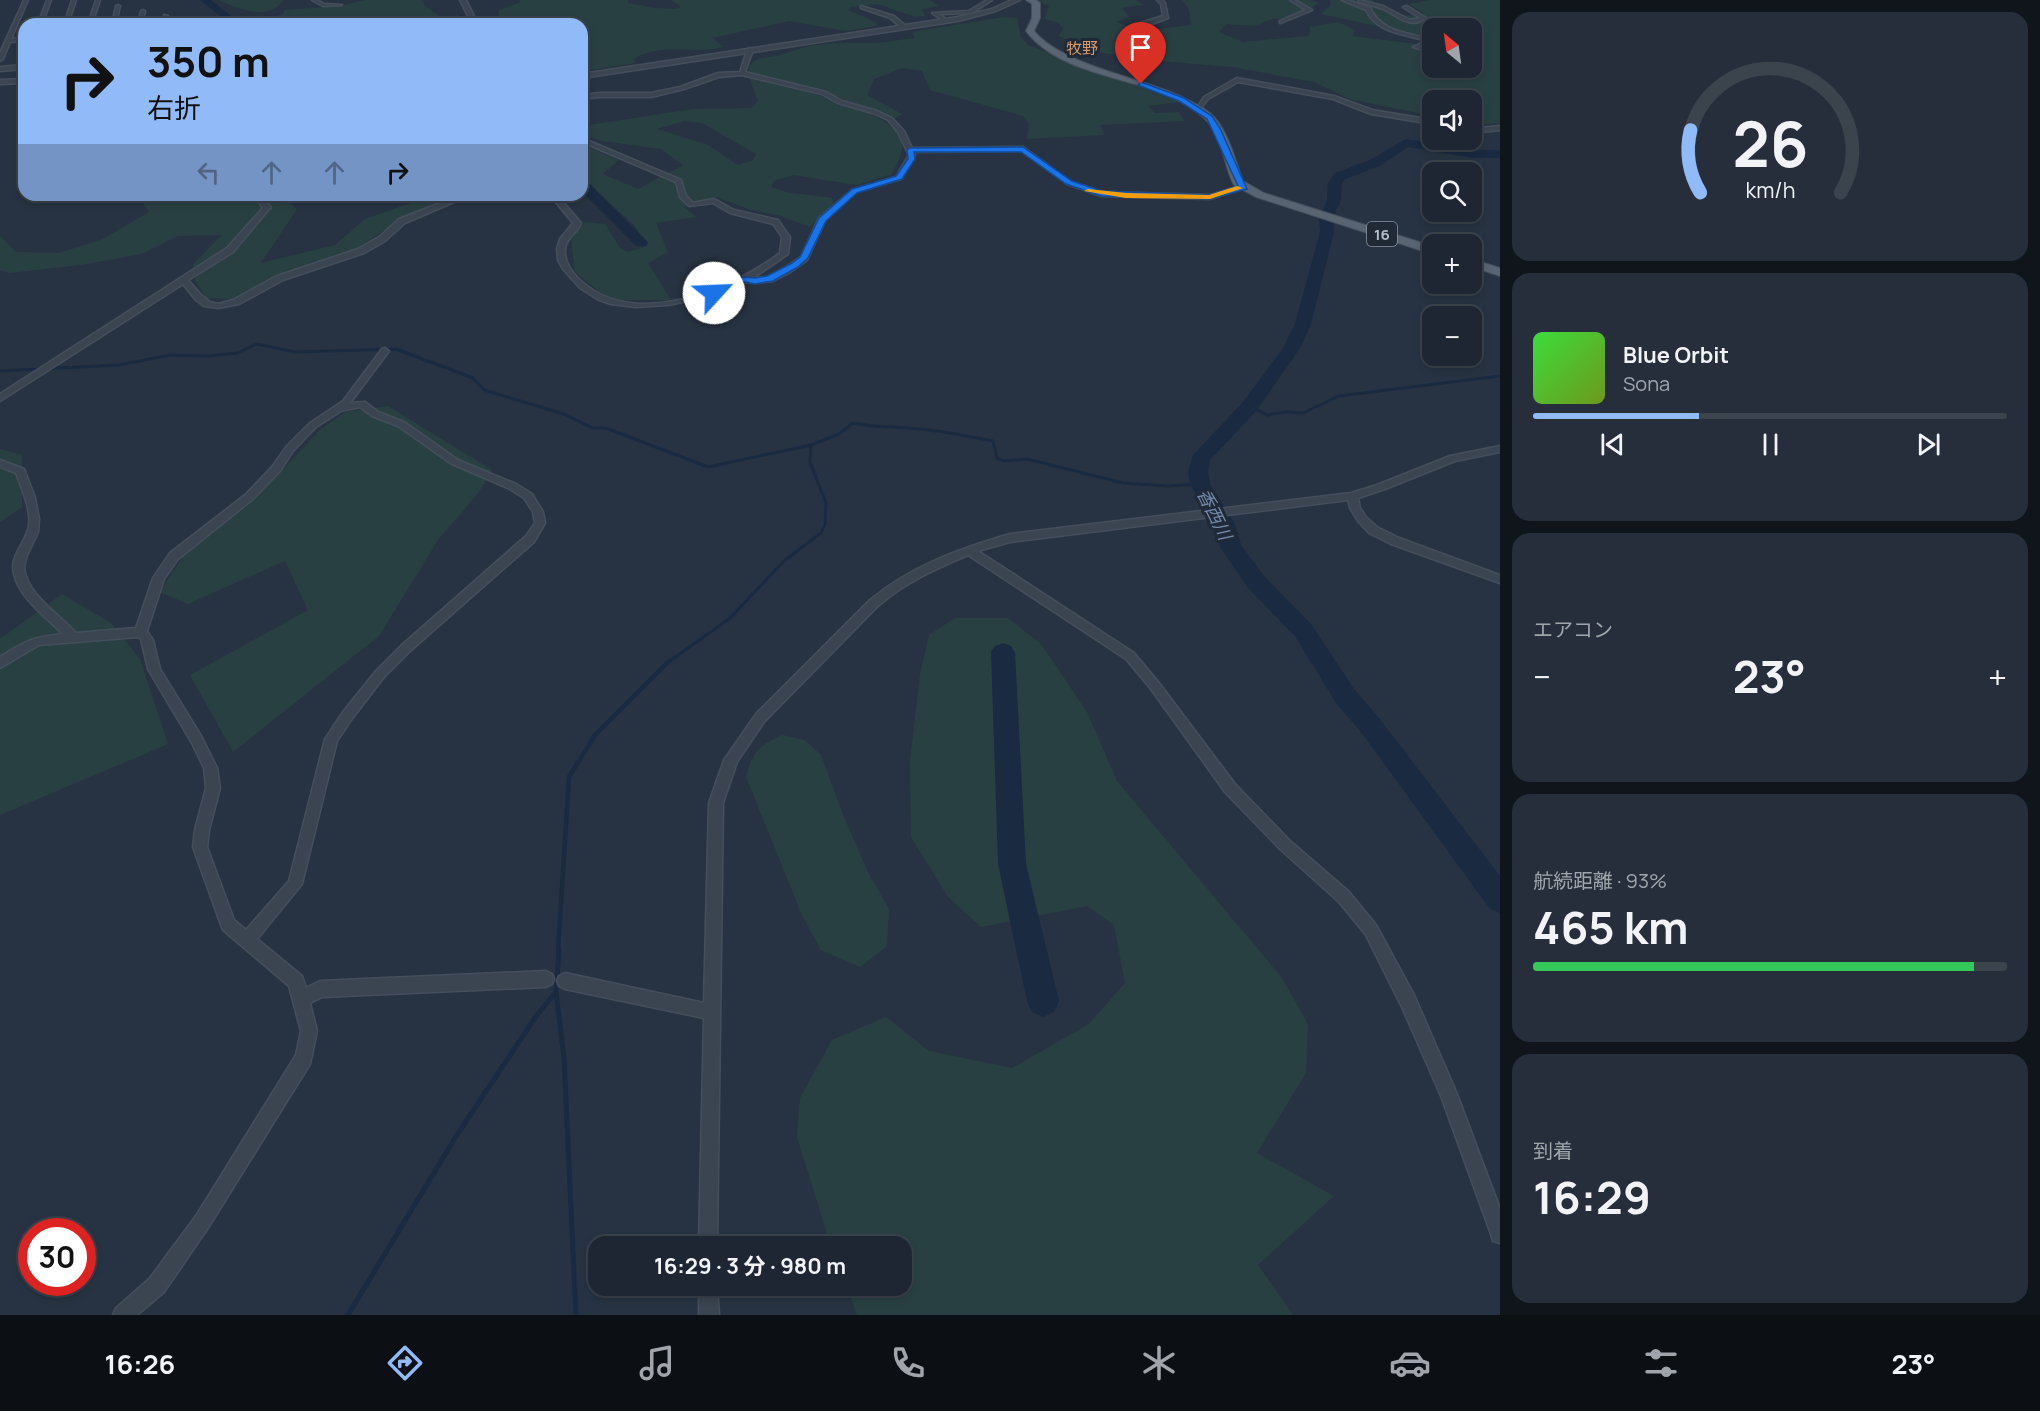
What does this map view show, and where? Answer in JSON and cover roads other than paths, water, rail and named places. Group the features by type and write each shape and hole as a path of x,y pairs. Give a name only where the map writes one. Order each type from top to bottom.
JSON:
{"main road":[{"path":"1030,0 1036,3 1036,18 1030,31 1038,43 1051,51 1181,99 1210,117 1238,183 1244,187"},
{"name":"16","path":"1244,187 1260,195 1422,247"},
{"path":"1482,266 1500,272"}],"street":[{"path":"18,18 26,0"},
{"path":"42,18 49,0"},
{"path":"68,18 74,0"},
{"path":"92,18 98,0"},
{"path":"314,0 323,4 340,4"},
{"path":"323,4 333,0"},
{"path":"464,0 472,18"},
{"path":"945,21 934,13 970,12 990,0"},
{"path":"588,75 945,21 994,10 1017,0"},
{"path":"1147,31 1137,28 1142,24 1166,17 1163,3 1160,0"},
{"path":"1282,22 1310,10 1292,0"},
{"path":"1344,0 1368,9 1372,21 1382,27 1422,38"},
{"path":"1358,0 1386,9 1408,21 1420,21 1424,18 1405,7"},
{"path":"115,18 118,6"},
{"path":"863,7 892,17 904,27"},
{"path":"141,18 142,11"},
{"path":"1,56 18,18"},
{"path":"0,33 12,32"},
{"path":"8,40 18,39"},
{"path":"742,73 750,50"},
{"path":"0,69 18,67"},
{"path":"588,96 651,95 682,88 718,75 742,73 824,93 840,102 890,119 901,131 910,150 911,159 899,178 854,191 822,220 804,258 795,265 770,279 755,281 744,279"},
{"path":"0,82 15,81 18,76"},
{"path":"1198,108 1206,98 1237,80 1334,98 1371,112 1422,120"},
{"path":"1482,130 1500,128"},
{"path":"559,201 577,223 577,226 565,237 563,244 564,264 571,276 601,298 626,305 673,303 714,293 744,279 784,254 786,237 775,222 732,212 714,201 691,205 683,197 679,181 588,143"},
{"path":"910,150 1023,149 1069,183 1101,194 1210,197 1244,187"},
{"path":"0,398 230,250 267,208 262,201"},
{"path":"185,281 207,304 218,306 236,302 274,281 361,251 382,239 402,222 453,201"},
{"path":"141,632 159,578 174,556 249,497 276,469 289,449 313,425 341,408 386,351"},
{"path":"247,940 295,884 331,739 380,674 406,648 530,539 540,523 538,512 528,496 512,486 455,462 401,424 375,414 362,404 341,408"},
{"path":"708,1236 716,802 731,760 760,718 879,598 905,579 969,550 1010,538 1352,496 1381,488 1453,458 1498,450"},
{"path":"0,463 20,471 33,508 34,527 19,560 19,576 45,612 60,622 73,638"},
{"path":"1352,496 1355,508 1373,530 1395,541 1500,579"},
{"path":"969,550 1130,656 1155,686 1230,788 1285,845 1344,897 1371,930 1408,1001 1449,1094 1500,1234"},
{"path":"0,663 30,644 141,632 148,638 153,668 211,770 212,790 200,836 200,847 228,925 296,981 309,1031 304,1058 202,1222 157,1285 123,1315"},
{"path":"302,999 320,989 546,979"},
{"path":"565,981 711,1012"},
{"path":"708,1296 709,1315"}],"waterway":[{"path":"205,0 228,18"},
{"name":"香西川","path":"1500,154 1473,154 1406,143 1375,163 1340,176 1335,183 1334,200 1326,218 1327,232 1303,324 1291,348 1250,406 1200,459 1198,472 1200,484 1224,524 1231,547 1256,582 1303,630 1345,696 1370,725 1500,899"},
{"path":"588,190 641,243"},
{"path":"0,371 119,365 170,355 208,356 237,353 257,344 295,352 396,349 473,378 484,390 564,414 593,428 606,428 708,467 811,445"},
{"path":"1250,406 1267,415 1286,412 1303,413 1339,396 1500,376"},
{"path":"811,445 839,434 853,423 910,428 993,441 997,458 1003,461 1027,459 1123,483 1168,486 1200,484"},
{"path":"667,663 729,619 784,561 821,533 825,524 826,503 810,462 811,445"},
{"path":"1003,652 1012,864 1043,1001"},
{"path":"558,951 569,777 595,735 667,663"},
{"path":"559,950 556,992 564,1058 576,1315"},
{"path":"348,1315 455,1138 537,1015 555,993"}],"district":[{"name":"牧野","path":"1082,48"}]}
